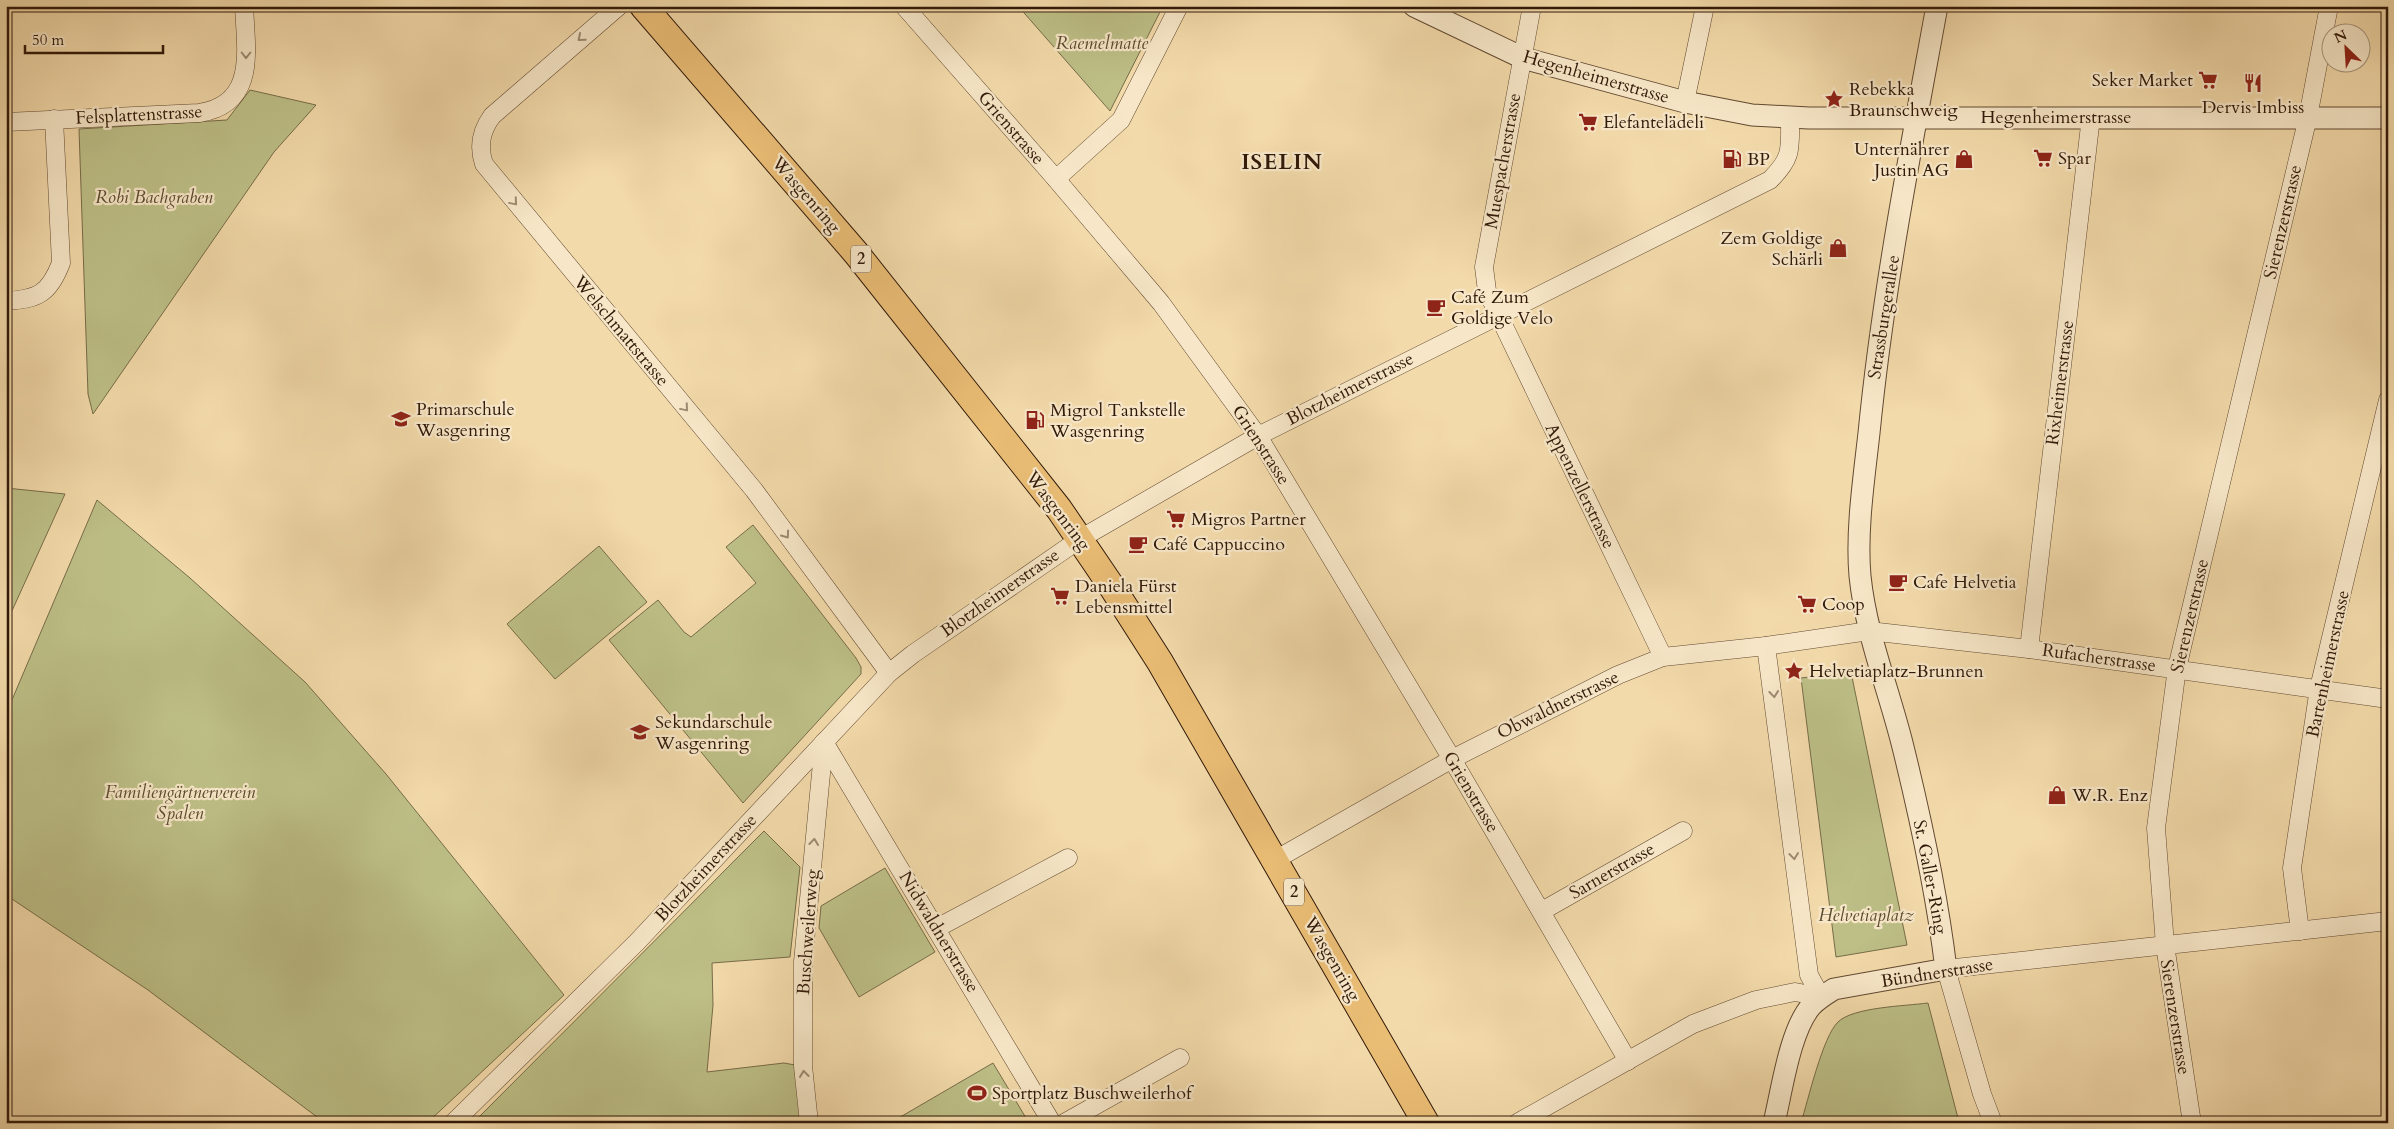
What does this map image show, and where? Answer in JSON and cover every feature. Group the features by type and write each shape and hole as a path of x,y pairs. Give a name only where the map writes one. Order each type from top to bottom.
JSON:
{"main road":[{"name":"Wasgenring","path":"643,6 856,253 1059,509 1160,662 1426,1123"}],"street":[{"name":"Felsplattenstrasse","path":"6,122 199,113 214,110 225,105 237,93 247,60 244,6"},
{"name":"Welschmattstrasse","path":"618,6 492,116 486,124 480,144 484,164 754,490 889,673"},
{"name":"Grienstrasse","path":"904,6 1056,179 1161,303 1258,436 1542,911 1628,1061"},
{"path":"1056,179 1121,120 1179,6"},
{"name":"Hegenheimerstrasse","path":"1414,6 1523,58 1685,102 1752,115 1790,117 2388,118"},
{"name":"Muespacherstrasse","path":"1498,314 1487,291 1484,267 1532,6"},
{"path":"1685,102 1705,6"},
{"name":"Strassburgerallee","path":"1869,631 1860,574 1861,507 1874,379 1916,116 1937,6"},
{"name":"Sierenzerstrasse","path":"2192,1123 2164,945 2156,828 2176,668 2308,117 2328,6"},
{"name":"Blotzheimerstrasse","path":"452,1123 637,942 889,673 920,648 1080,539 1258,436 1498,314 1770,180 1782,168 1790,155 1790,117"},
{"name":"Rixheimerstrasse","path":"2029,649 2091,117"},
{"path":"6,300 29,300 53,284 61,263 54,119"},
{"name":"Appenzellerstrasse","path":"1498,314 1663,657"},
{"name":"Bartenheimerstrasse","path":"2300,931 2292,868 2319,688 2388,400"},
{"name":"Obwaldnerstrasse","path":"1275,860 1452,759 1618,675 1663,657 1766,646 1869,631"},
{"name":"Rufacherstrasse","path":"1869,631 2176,668 2388,699"},
{"name":"St. Galler-Ring","path":"1869,631 1905,755 1935,889 1946,969 1993,1123"},
{"path":"1766,646 1809,975 1821,997"},
{"name":"Nidwaldnerstrasse","path":"824,742 1052,1123"},
{"name":"Buschweilerweg","path":"809,1123 803,1066 803,962 824,742"},
{"name":"Sarnerstrasse","path":"1542,911 1683,831"},
{"path":"937,928 1068,858"},
{"name":"Bündnerstrasse","path":"1821,997 1834,989 1946,969 2388,921"},
{"path":"1518,1123 1693,1024 1756,1000 1795,992 1821,997"},
{"path":"1774,1123 1796,1034 1804,1016 1821,997"},
{"path":"1064,1123 1180,1058"}],"green space":[{"name":"Raemelmatte","path":"1018,6 1163,6 1110,111"},
{"name":"Robi Bachgraben","path":"250,90 316,105 274,152 93,414 88,394 79,129 227,120"},
{"path":"6,488 65,494 6,624"},
{"name":"Familiengärtnerverein Spalen","path":"97,500 190,578 305,682 386,774 564,995 427,1123 325,1123 148,990 6,895 6,714"},
{"path":"753,525 856,658 861,667 861,674 743,803 609,640 658,600 684,632 691,637 756,583 726,547"},
{"path":"599,546 647,602 555,679 507,624"},
{"name":"Helvetiaplatz","path":"1851,672 1907,945 1836,957 1801,678"},
{"path":"764,831 800,867 790,957 712,963 713,1005 707,1072 784,1063 795,1065 801,1123 473,1123"},
{"path":"885,868 935,952 859,997 819,928 821,906"},
{"path":"1928,1003 1959,1122 1801,1123 1827,1040 1838,1022 1845,1017 1867,1010"},
{"name":"Sportplatz Buschweilerhof","path":"993,1063 1029,1123 890,1123"}],"place":[{"name":"Seker Market","path":"2208,80"},
{"name":"Dervis Imbiss","path":"2253,83"},
{"name":"Rebekka Braunschweig","path":"1834,99"},
{"name":"Elefantelädeli","path":"1588,122"},
{"name":"Spar","path":"2043,158"},
{"name":"BP","path":"1732,159"},
{"name":"Unternährer Justin AG","path":"1964,159"},
{"name":"Zem Goldige Schärli","path":"1838,248"},
{"name":"Café Zum Goldige Velo","path":"1436,307"},
{"name":"Primarschule Wasgenring","path":"401,419"},
{"name":"Migrol Tankstelle Wasgenring","path":"1035,420"},
{"name":"Migros Partner","path":"1176,519"},
{"name":"Café Cappuccino","path":"1138,544"},
{"name":"Cafe Helvetia","path":"1898,582"},
{"name":"Daniela Fürst Lebensmittel","path":"1060,596"},
{"name":"Coop","path":"1807,604"},
{"name":"Helvetiaplatz-Brunnen","path":"1794,671"},
{"name":"Sekundarschule Wasgenring","path":"640,732"},
{"name":"W.R. Enz","path":"2057,795"},
{"name":"Sportplatz Buschweilerhof","path":"977,1093"}],"district":[{"name":"ISELIN","path":"1282,162"}]}
